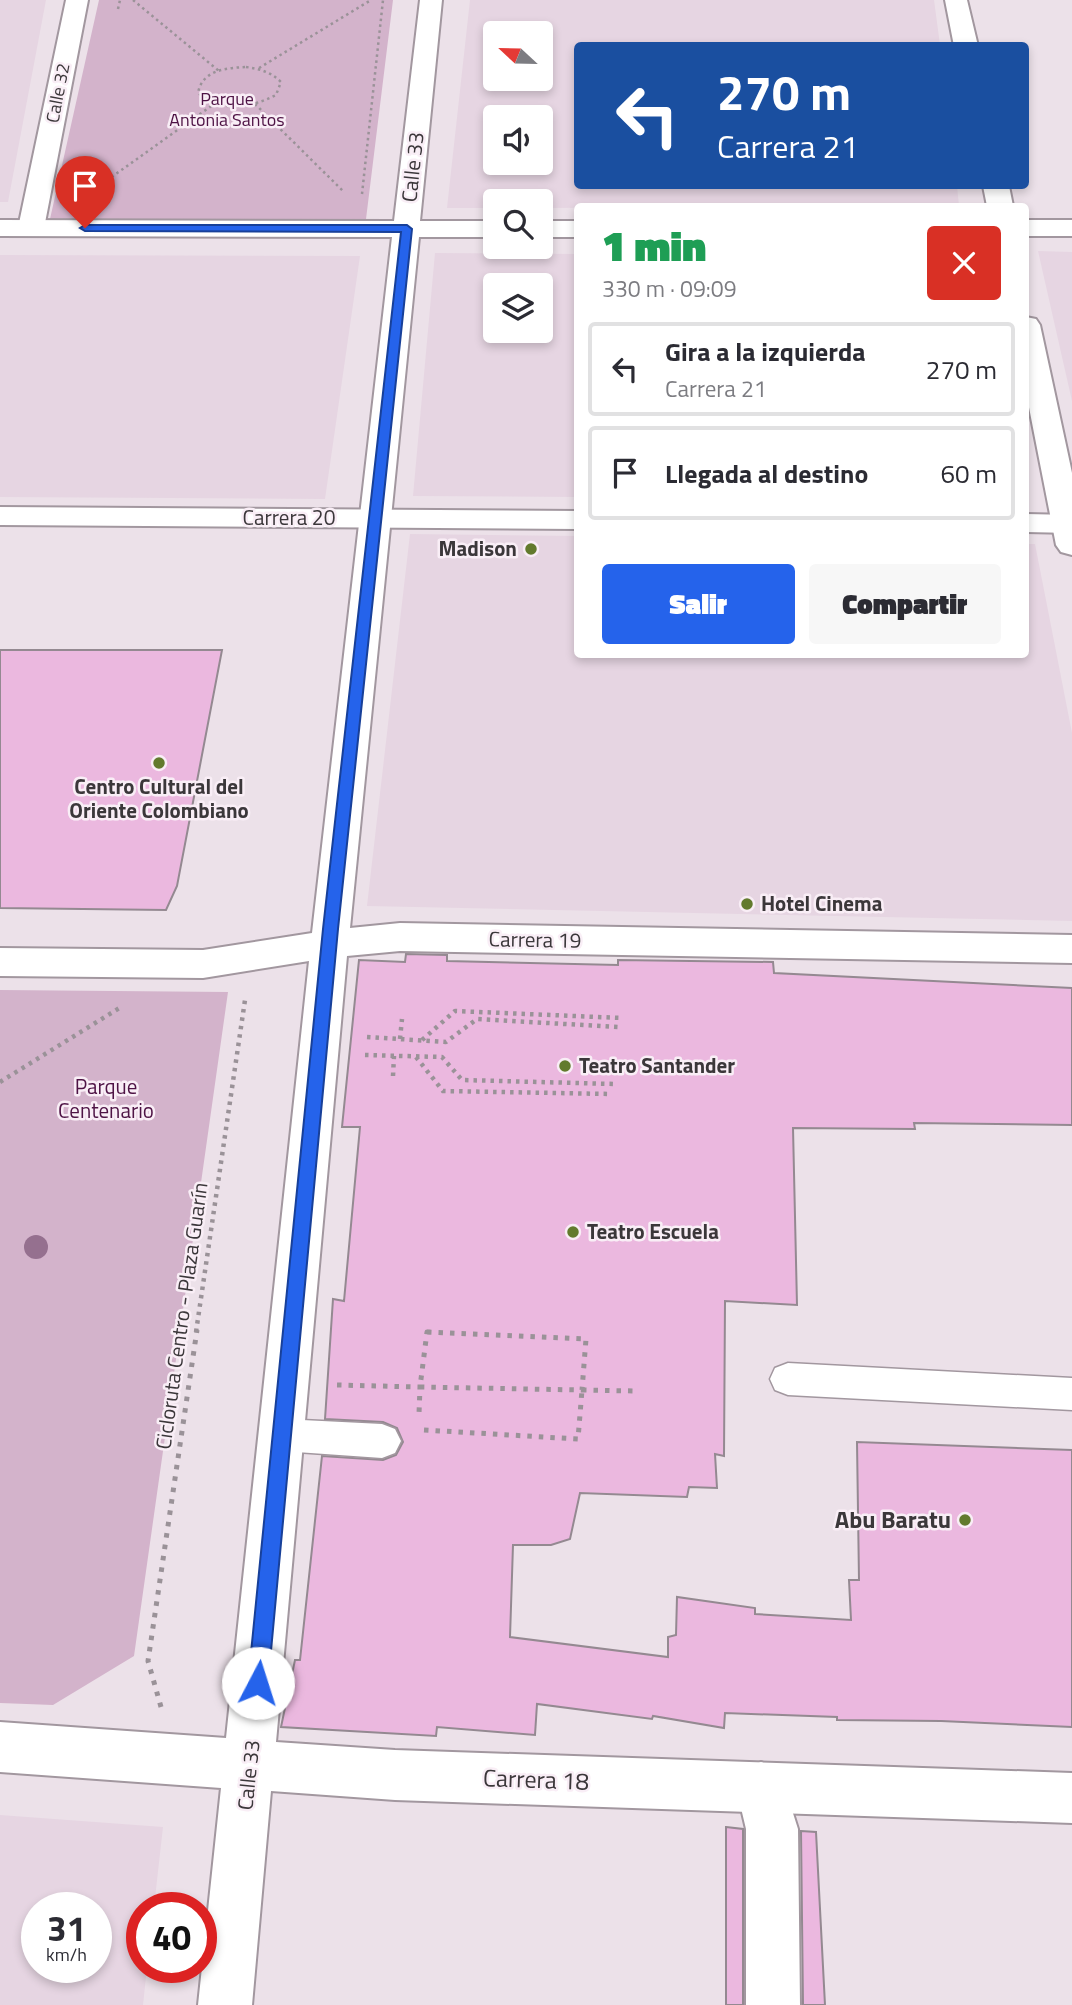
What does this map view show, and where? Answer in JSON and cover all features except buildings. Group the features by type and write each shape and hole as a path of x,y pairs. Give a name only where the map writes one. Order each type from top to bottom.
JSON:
{"street":[{"name":"Calle 32","path":"31,228 77,0"},
{"name":"Calle 33","path":"225,2005 330,944 431,0"},
{"path":"956,0 965,42"},
{"path":"0,228 483,229"},
{"path":"1029,228 1072,228"},
{"path":"553,229 574,229"},
{"path":"1029,339 1070,531 1029,524"},
{"name":"Carrera 20","path":"0,516 574,520"},
{"name":"Carrera 19","path":"0,962 173,965 240,960 330,944 400,937 1072,949"},
{"name":"Carrera 18","path":"0,1747 395,1775 1072,1798"},
{"path":"761,1787 772,1829 773,2005"}],"lane":[{"path":"788,1379 1072,1394"},
{"path":"282,1435 382,1441"}],"path":[{"path":"133,0 219,71"},
{"path":"258,68 371,0"},
{"path":"362,196 383,0"},
{"path":"258,68 269,72 281,82 276,95 240,107 214,104 198,93 202,80 219,71 258,68"},
{"path":"87,195 214,104"},
{"path":"255,104 351,199"},
{"path":"0,1082 160,982 173,965"},
{"name":"Cicloruta Centro - Plaza Guarín","path":"148,1661 246,990"},
{"path":"421,1041 456,1011 622,1018"},
{"path":"400,1039 402,1019"},
{"path":"320,1047 350,1035 446,1042 477,1019 618,1027"},
{"path":"320,1047 394,1056 442,1057 462,1080 615,1084"},
{"path":"393,1076 394,1056"},
{"path":"415,1056 443,1091 611,1094"},
{"path":"418,1419 427,1332 586,1339 578,1439 418,1430"},
{"path":"287,1382 636,1391"}],"shaded area":[{"path":"0,0 46,0 8,202 0,202"},
{"path":"470,0 934,0 940,42 574,42 574,189 957,189 959,203 574,203 574,208 553,208 553,189 483,189 483,208 447,208"},
{"path":"1038,251 1072,252 1072,401"},
{"path":"435,253 483,253 483,259 553,259 553,254 574,254 574,497 413,496"},
{"path":"0,255 360,256 325,499 0,497"},
{"path":"410,534 574,536 574,658 1029,658 1029,544 1035,544 1072,733 1072,921 367,906"},
{"path":"0,1815 163,1827 156,1892 126,1892 126,1983 145,1983 143,2005 0,2005"}],"green space":[{"name":"Parque Antonia Santos","path":"99,0 393,0 366,219 50,219"},
{"name":"Parque Centenario","path":"0,990 228,992 134,1656 53,1705 0,1703"}],"place":[{"name":"Madison","path":"531,549"},
{"name":"Centro Cultural del Oriente Colombiano","path":"159,763"},
{"name":"Hotel Cinema","path":"747,904"},
{"name":"Teatro Santander","path":"565,1066"},
{"name":"Teatro Escuela","path":"573,1232"},
{"name":"Abu Baratu","path":"965,1520"}],"route":[{"path":"85,228 407,229 318,1055 258,1683"}]}
